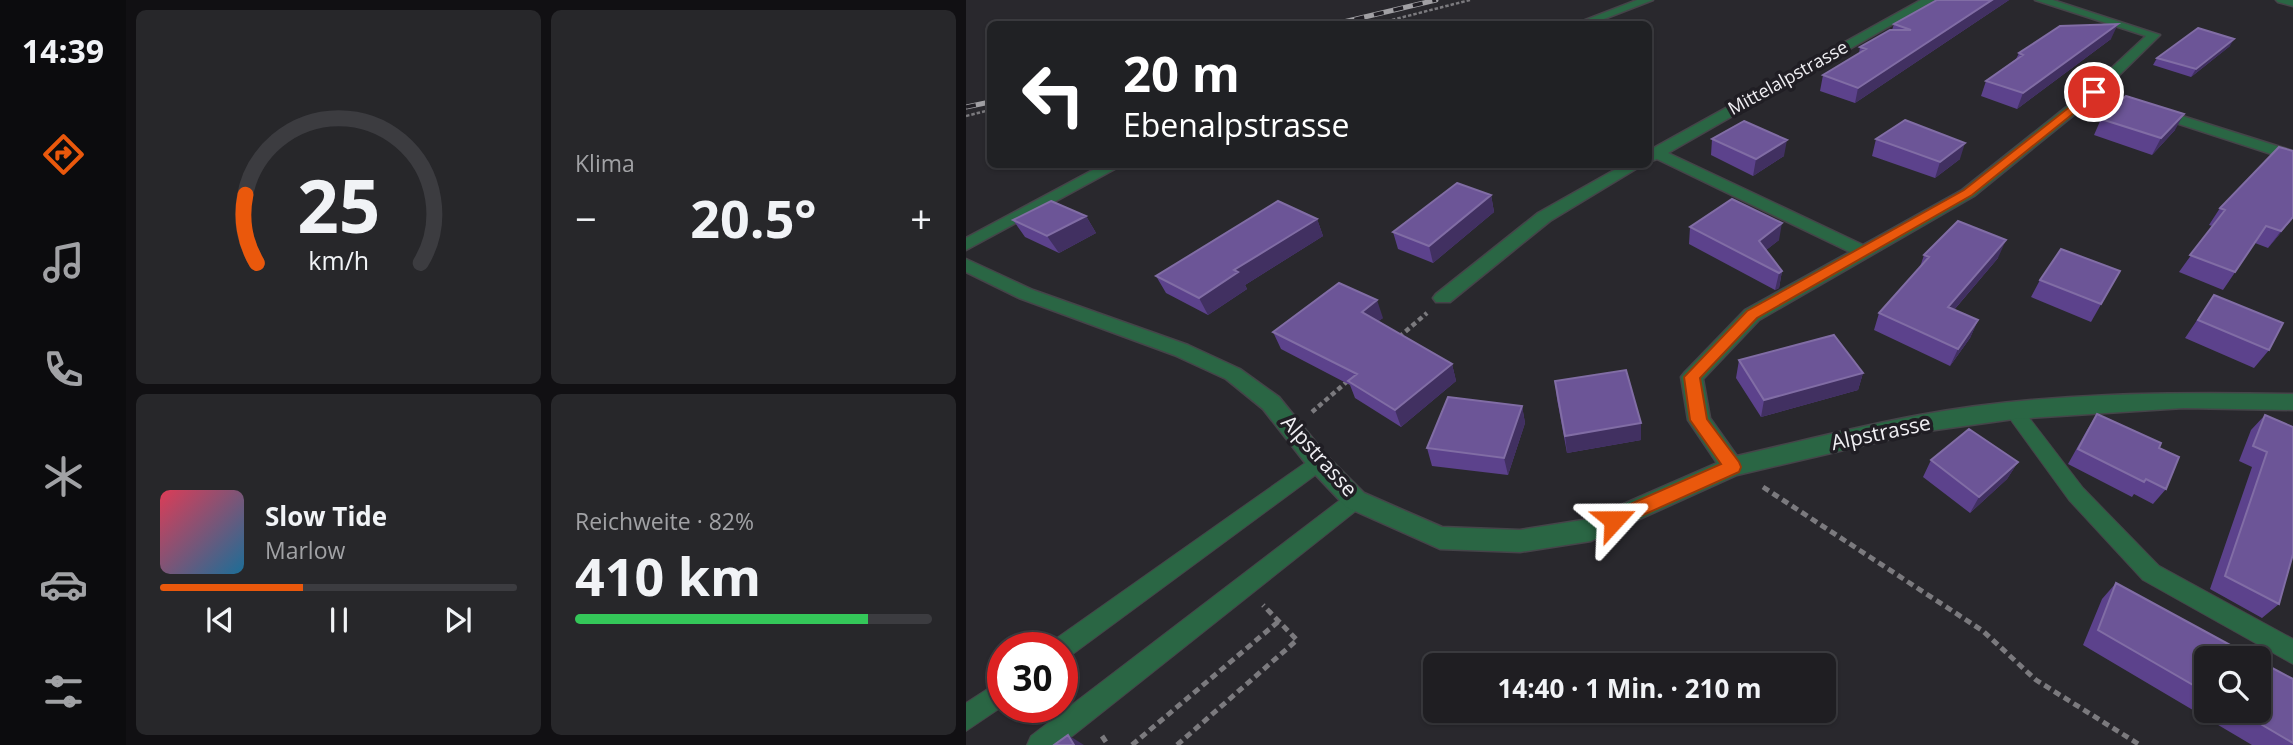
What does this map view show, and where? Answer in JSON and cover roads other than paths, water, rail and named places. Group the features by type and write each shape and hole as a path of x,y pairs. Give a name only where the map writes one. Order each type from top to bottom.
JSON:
{"street":[{"path":"1589,21 1647,0"},
{"name":"Mittelalpstrasse","path":"1653,155 1773,85 1929,0"},
{"path":"1732,467 1699,420 1692,377 1752,315 1861,251 1968,193 2094,92 2154,35 2041,0"},
{"path":"2282,0 2293,3"},
{"path":"2094,92 2293,156"},
{"path":"1653,155 1861,251"},
{"path":"966,245 1110,168"},
{"path":"1443,298 1544,217 1630,168"},
{"name":"Alpstrasse","path":"966,265 1026,294 1212,363 1254,388 1294,428 1318,463 1355,500 1440,538 1520,541 1591,530 1732,467 1921,423 2014,411 2184,400 2293,402"}],"lane":[{"path":"2014,411 2076,494 2151,573 2293,652"},
{"path":"1078,636 1318,463"},
{"path":"1040,745 1355,500"},
{"path":"966,718 987,703"}],"railway":[{"path":"1348,21 1436,0"},
{"path":"966,107 987,103"}]}
